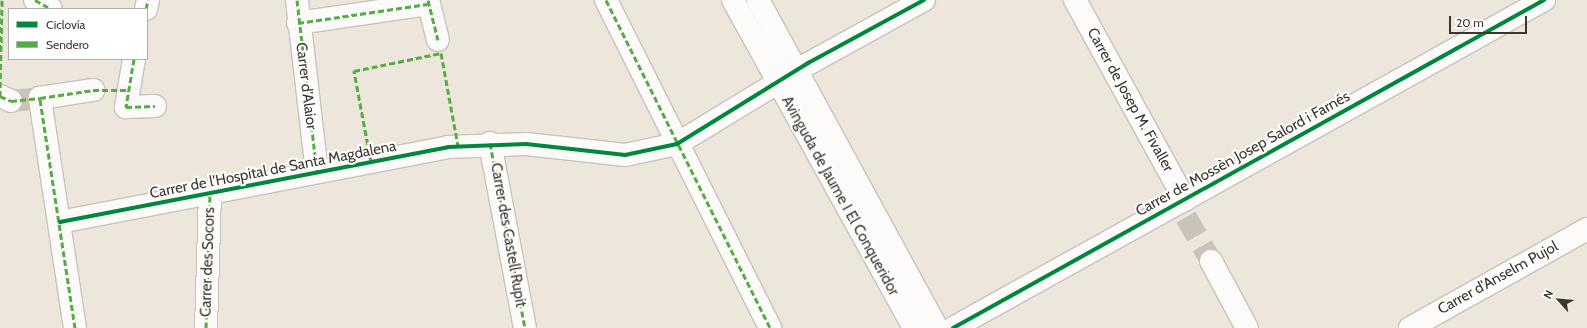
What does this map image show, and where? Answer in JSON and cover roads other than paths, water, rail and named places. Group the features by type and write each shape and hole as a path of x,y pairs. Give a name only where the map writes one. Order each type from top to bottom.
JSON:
{"street":[{"path":"35,0 49,8"},
{"name":"Carrer d'Alaior","path":"297,0 298,23 317,172"},
{"path":"606,0 770,328"},
{"name":"Avinguda de Jaume I El Conqueridor","path":"733,0 777,83 914,328"},
{"name":"Avinguda de Jaume I El Conqueridor","path":"758,0 937,328"},
{"name":"Carrer de l'Hospital de Santa Magdalena","path":"60,222 210,195 317,172 448,147 490,143 625,155 677,144 797,70 924,0"},
{"name":"Carrer de Josep M. Fivaller","path":"1075,0 1183,207"},
{"name":"Carrer de Mossèn Josep Salord i Farnés","path":"953,328 1183,207 1544,0"},
{"path":"298,23 428,2 438,40"},
{"path":"132,60 126,107 155,106"},
{"path":"75,328 60,222 37,98 99,90 127,90"},
{"name":"Carrer des Castell Rupit","path":"490,143 525,328"},
{"name":"Carrer des Socors","path":"206,328 210,195"},
{"name":"Carrer d'Anselm Pujol","path":"1410,328 1587,229"},
{"path":"1211,261 1248,328"}],"tunnel":[{"path":"11,101 33,99"},
{"path":"1186,217 1211,261"}]}
